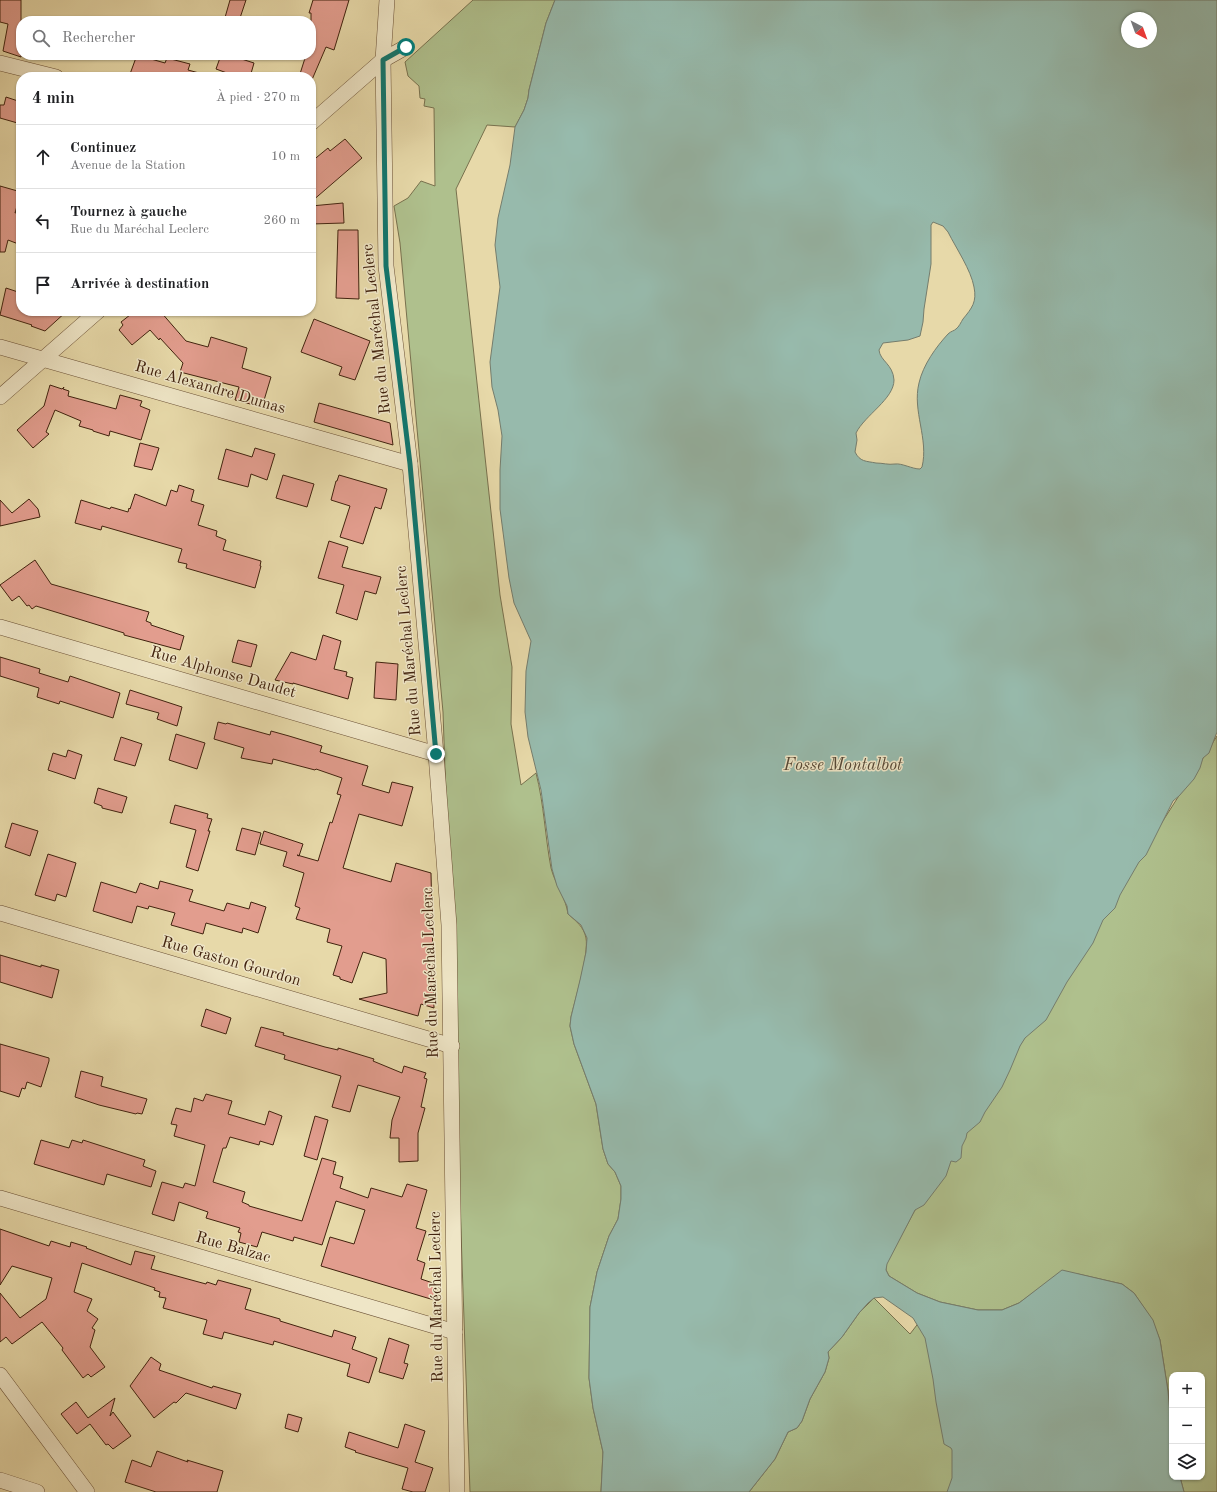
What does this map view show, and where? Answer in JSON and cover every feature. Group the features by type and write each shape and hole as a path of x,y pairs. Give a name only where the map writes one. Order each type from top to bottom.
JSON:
{"street":[{"name":"Rue du Maréchal Leclerc","path":"386,0 383,60 386,266 410,464 436,754 449,925 452,1046 457,1492"},
{"path":"316,119 383,60 406,47"},
{"path":"0,63 36,72"},
{"path":"0,397 92,316"},
{"name":"Rue Alexandre Dumas","path":"0,347 410,464"},
{"name":"Rue Alphonse Daudet","path":"0,627 436,754"},
{"name":"Rue Gaston Gourdon","path":"0,914 452,1046"},
{"name":"Rue Balzac","path":"0,1198 455,1332"},
{"path":"0,1375 88,1492"},
{"path":"0,1480 37,1492"}],"green space":[{"path":"473,0 555,0 546,23 524,110 515,127 487,125 456,189 500,595 512,667 511,724 521,785 536,773 541,796 551,868 565,902 568,914 582,927 586,938 584,966 570,1026 574,1044 596,1104 603,1149 608,1164 615,1172 621,1186 618,1219 609,1236 597,1272 590,1307 589,1378 593,1408 603,1452 601,1492 470,1492 443,712 400,243 394,206 408,198 421,181 435,186 434,108 424,106 425,99 420,98 419,86 408,76 405,62"},
{"path":"1217,736 1217,1492 1184,1492 1181,1480 1205,1480 1205,1372 1169,1372 1169,1402 1160,1340 1152,1320 1134,1293 1122,1284 1078,1274 1033,1293 1019,1303 1002,1310 978,1310 940,1302 917,1293 889,1276 886,1270 886,1264 915,1210"},
{"path":"874,1298 910,1334 920,1321 936,1368 958,1467 949,1492 749,1492 775,1459 788,1432 797,1428 802,1421 810,1399 825,1372 829,1358 828,1352 842,1337 859,1313"}],"water":[{"name":"Fosse Montalbot","path":"555,0 1217,0 1217,732 1209,753 1203,758 1194,779 1173,801 1146,855 1139,862 1120,895 1115,908 1103,920 1093,943 1067,982 1046,1020 1025,1038 1002,1087 980,1122 967,1133 962,1146 961,1158 956,1162 951,1161 946,1176 924,1205 915,1210 887,1264 886,1270 889,1276 917,1293 940,1302 978,1310 1002,1310 1019,1303 1062,1270 1122,1284 1134,1293 1153,1320 1160,1340 1169,1402 1169,1480 1181,1480 1184,1492 947,1492 952,1478 952,1450 944,1444 925,1338 913,1318 883,1297 874,1298 868,1303 842,1337 828,1352 829,1358 825,1372 810,1399 802,1421 797,1428 788,1432 775,1459 749,1492 601,1492 603,1452 593,1408 589,1378 590,1307 597,1272 609,1236 618,1219 621,1186 615,1172 608,1164 603,1149 596,1104 574,1044 570,1026 586,952 587,938 581,925 568,914 567,906 557,886 552,869 541,790 528,737 525,712 526,671 531,641 514,603 509,578 500,509 502,436 498,410 492,387 490,362 500,287 495,245 498,218 510,165 515,127 524,110 546,23","holes":["933,222 943,226 948,232 970,273 975,297 971,308 958,327 950,332 935,350 921,376 917,394 924,446 922,467 917,469 901,464 866,461 859,458 855,452 857,440 856,433 860,426 889,394 893,387 894,380 891,370 880,354 879,350 883,343 908,340 920,336 931,264 931,225"]}],"building":[{"path":"0,0 21,0 21,16 16,16 16,55 3,51 8,24 0,22"},
{"path":"230,0 246,0 241,16 225,16"},
{"path":"313,0 349,0 334,50 326,47 315,72 301,72 304,60 316,60 316,16 311,16 311,13 309,13"},
{"path":"135,60 154,60 165,63 166,60 175,60 190,64 188,70 195,72 131,72"},
{"path":"219,60 245,60 254,63 251,72 224,72 216,69"},
{"path":"6,97 16,100 16,123 0,118 0,105 4,105"},
{"path":"345,139 362,158 316,198 316,158 328,148 330,151"},
{"path":"0,186 16,191 16,243 8,240 5,252 0,252"},
{"path":"343,203 344,223 316,224 316,206"},
{"path":"338,230 358,230 359,299 336,298"},
{"path":"6,288 16,291 16,316 62,316 45,331 31,326 32,325 0,315"},
{"path":"129,316 164,316 186,341 208,347 211,337 247,348 242,368 271,377 262,407 235,400 239,387 180,372 183,363 160,338 159,340 150,330 132,345 119,330 123,325 121,322"},
{"path":"314,319 370,341 355,380 339,375 342,367 301,352"},
{"path":"50,385 62,389 64,387 63,389 69,391 68,396 116,409 120,395 142,401 140,406 150,410 141,440 110,431 109,436 93,431 79,426 81,421 55,410 46,432 49,434 33,448 17,430 44,406"},
{"path":"319,403 390,423 393,445 314,422"},
{"path":"140,443 159,448 152,470 134,466"},
{"path":"255,448 275,454 267,480 251,474 248,487 218,479 226,449 252,457"},
{"path":"283,475 314,484 307,507 276,498"},
{"path":"339,475 387,489 381,509 375,507 363,544 340,537 350,506 331,500"},
{"path":"179,485 194,490 191,501 204,505 198,525 217,531 216,536 226,540 223,550 261,561 255,588 186,568 187,564 178,562 182,549 102,526 101,530 75,523 81,500 110,509 111,507 128,512 135,494 166,506 171,490 177,492"},
{"path":"29,499 38,509 40,517 0,526 0,500 12,513"},
{"path":"329,541 348,547 342,567 381,577 376,594 365,591 357,620 336,613 344,585 318,578"},
{"path":"35,560 51,584 149,612 146,621 151,623 151,625 184,636 180,650 124,635 124,633 36,606 32,609 29,605 27,606 19,596 12,601 0,585"},
{"path":"323,635 341,641 334,669 347,672 346,676 353,678 348,699 293,683 275,680 291,652 316,660"},
{"path":"238,640 257,645 251,667 232,662"},
{"path":"0,657 40,669 39,673 68,682 70,676 120,693 113,718 60,701 59,704 37,697 39,688 0,676"},
{"path":"376,662 398,664 396,700 374,698"},
{"path":"130,690 182,707 177,726 157,719 159,713 126,704"},
{"path":"218,722 227,723 270,735 271,731 289,736 322,746 320,752 368,766 362,785 389,793 392,782 413,787 402,826 359,814 343,868 391,882 396,863 431,873 434,1008 421,1004 418,1016 359,999 387,993 386,959 363,952 352,983 333,975 342,946 327,942 330,929 296,919 300,908 295,906 304,873 283,866 287,852 260,844 264,831 303,844 299,856 318,861 330,822 332,823 341,795 337,794 342,778 316,769 315,770 273,759 272,764 241,758 244,748 214,739"},
{"path":"176,734 205,743 197,769 169,760"},
{"path":"121,737 142,744 135,766 114,760"},
{"path":"68,750 82,755 75,779 48,770 53,753 66,757"},
{"path":"98,788 127,797 122,813 102,808 102,806 94,803"},
{"path":"175,805 208,814 207,818 212,819 198,871 186,867 196,830 170,823"},
{"path":"12,823 38,831 30,856 5,847"},
{"path":"242,828 261,833 255,855 236,850"},
{"path":"48,854 76,863 66,897 57,894 55,901 35,895"},
{"path":"160,881 193,890 189,901 224,911 227,903 249,909 251,902 266,907 258,933 243,928 242,933 206,923 203,934 171,925 175,913 149,906 148,909 137,906 132,923 93,911 101,882 136,893 140,883 158,889"},
{"path":"0,955 41,967 41,965 59,970 52,998 0,982"},
{"path":"206,1009 231,1018 226,1034 201,1026"},
{"path":"261,1027 325,1047 338,1050 338,1048 374,1059 373,1061 402,1073 404,1066 426,1073 424,1078 427,1079 421,1107 425,1108 418,1133 418,1161 399,1162 399,1138 390,1138 392,1120 400,1097 358,1085 350,1112 332,1107 341,1076 284,1059 285,1055 255,1046"},
{"path":"0,1044 49,1058 41,1087 27,1082 25,1089 22,1088 19,1097 0,1091"},
{"path":"81,1071 103,1077 101,1086 147,1099 142,1114 136,1114 99,1105 75,1097"},
{"path":"206,1094 232,1101 228,1114 265,1125 269,1111 282,1116 273,1145 260,1141 259,1145 230,1137 226,1148 223,1148 213,1182 245,1192 242,1202 249,1206 302,1221 322,1158 336,1162 333,1174 343,1177 340,1188 368,1198 371,1188 402,1197 407,1184 427,1190 416,1228 426,1231 417,1260 425,1263 421,1279 439,1285 434,1300 321,1266 330,1237 354,1244 365,1210 336,1201 322,1245 294,1237 293,1241 262,1232 257,1247 239,1242 241,1233 238,1232 240,1228 206,1218 208,1212 179,1202 174,1221 152,1214 162,1182 183,1188 185,1183 195,1186 205,1145 174,1136 177,1125 171,1124 176,1108 191,1112 194,1098 203,1101"},
{"path":"315,1116 328,1120 317,1160 304,1156"},
{"path":"41,1140 69,1148 72,1140 82,1143 83,1140 145,1160 143,1166 156,1171 151,1187 107,1174 104,1185 34,1164"},
{"path":"0,1229 49,1246 51,1241 70,1247 71,1242 131,1265 135,1251 155,1256 151,1269 206,1284 207,1282 216,1285 218,1280 251,1289 245,1309 280,1319 280,1321 332,1337 334,1330 356,1337 352,1349 377,1358 369,1383 347,1376 350,1364 274,1341 273,1345 224,1332 222,1339 203,1334 207,1320 163,1308 166,1298 159,1297 160,1292 154,1290 155,1288 82,1263 74,1292 92,1299 87,1311 98,1319 92,1328 95,1330 90,1347 105,1367 91,1377 88,1374 83,1378 62,1350 63,1348 42,1322 12,1344 6,1337 0,1342 0,1293 20,1318 46,1299 52,1278 12,1266 0,1285"},
{"path":"389,1338 409,1345 404,1363 408,1364 403,1379 379,1372"},
{"path":"151,1357 161,1364 159,1370 212,1388 213,1386 241,1394 236,1409 186,1393 176,1403 174,1402 154,1418 130,1386"},
{"path":"115,1398 110,1416 113,1412 131,1436 113,1449 108,1444 106,1445 90,1424 77,1434 61,1414 76,1402 88,1418"},
{"path":"288,1414 302,1418 298,1432 285,1428"},
{"path":"405,1424 425,1431 415,1462 433,1468 425,1492 413,1492 402,1489 408,1468 355,1452 356,1451 345,1447 349,1432 398,1448"},
{"path":"157,1451 188,1462 187,1460 223,1471 217,1492 156,1492 125,1482 132,1460 151,1467"}],"route":[{"path":"406,47 383,60 386,266 410,464 436,754"}]}
